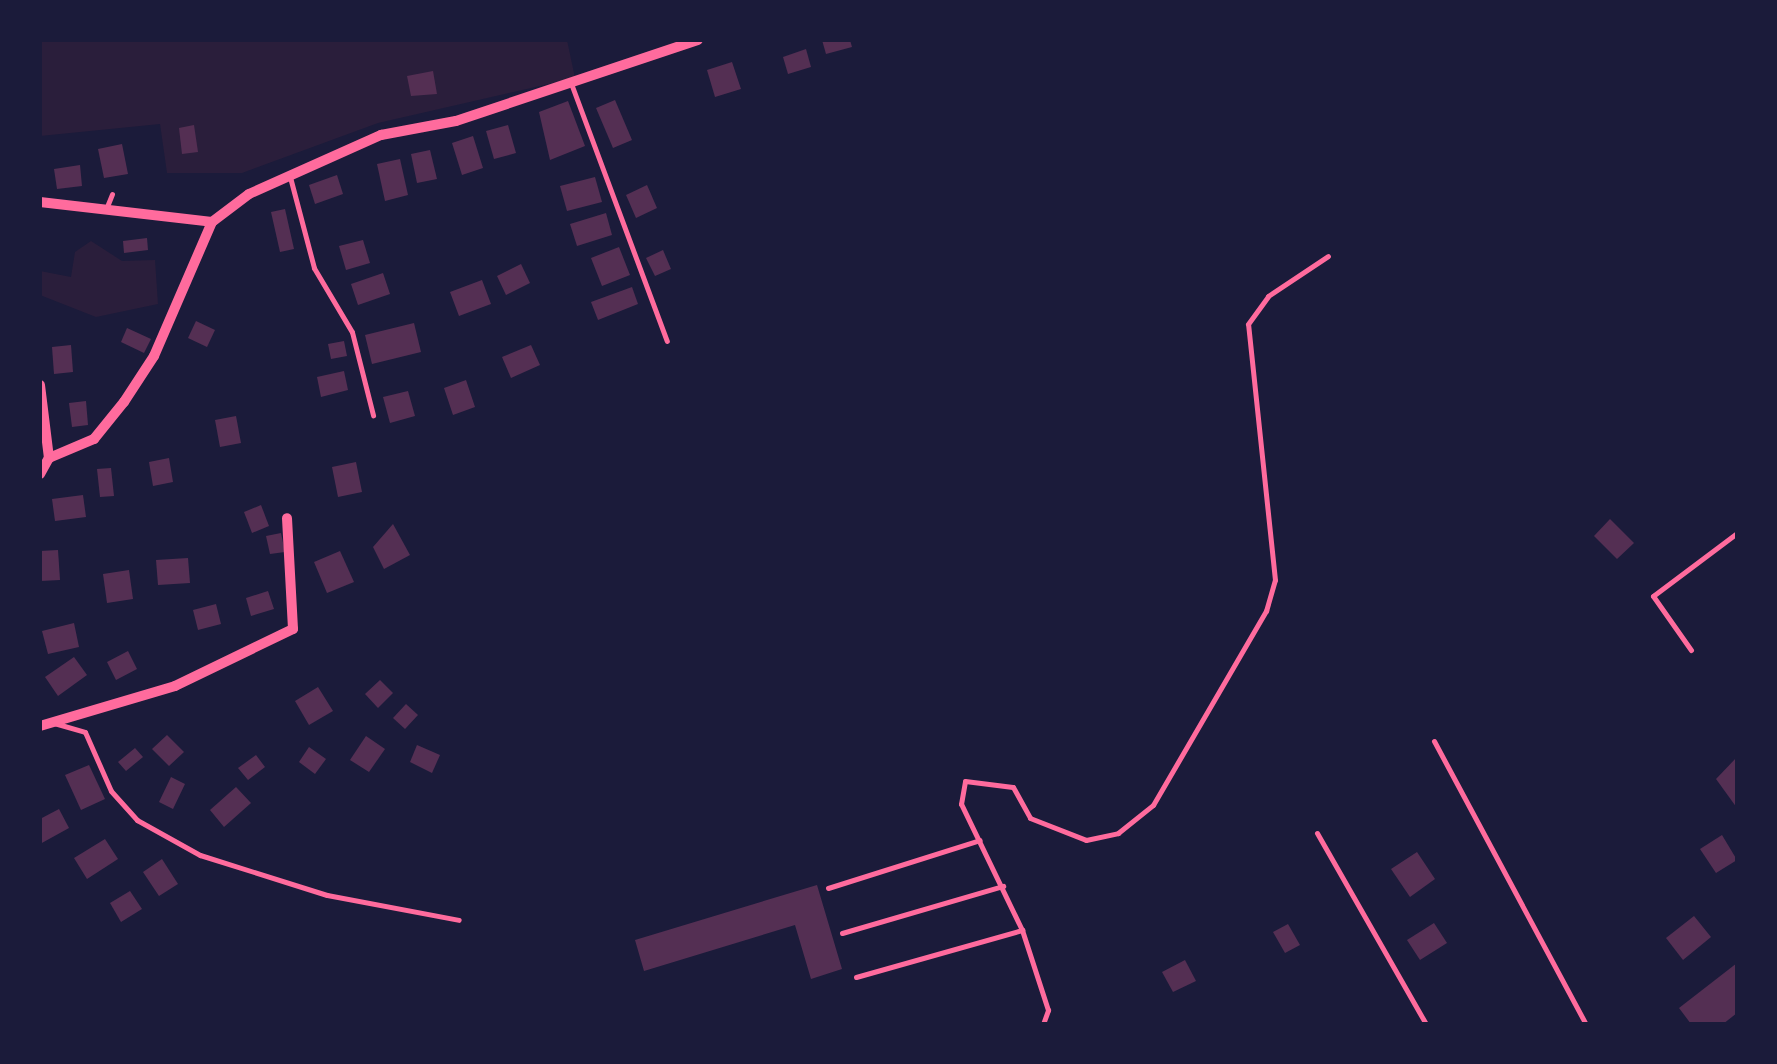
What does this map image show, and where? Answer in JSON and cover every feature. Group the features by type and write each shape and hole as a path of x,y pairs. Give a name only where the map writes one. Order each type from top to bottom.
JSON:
{"street":[{"path":"49,458 94,440 124,402 154,356 212,222 290,174 381,134 572,86 632,55 698,40"},
{"path":"40,202 105,214 212,222"},
{"path":"40,385 49,458 40,474"},
{"path":"46,724 158,692 294,629 287,518"}],"lane":[{"path":"572,86 666,340"},
{"path":"290,174 314,268 352,332 373,416"},
{"path":"105,214 112,194"},
{"path":"1043,1024 1048,1010 1022,930 962,804 965,781 1013,787 1030,818 1086,840 1118,833 1153,805 1266,612 1275,580 1248,324 1268,296 1328,256"},
{"path":"1691,650 1652,596 1737,533"},
{"path":"46,724 86,732 111,792 137,820 200,855 326,895 459,920"},
{"path":"1434,741 1586,1024"},
{"path":"1317,833 1426,1024"},
{"path":"828,888 980,840"},
{"path":"842,933 1002,886"},
{"path":"856,978 1022,930"}],"shaded area":[{"path":"40,40 567,40 575,78 378,123 242,173 167,173 160,124 40,136"},
{"path":"91,241 122,261 155,260 158,304 96,317 40,295 40,271 71,277 75,252"}],"building":[{"path":"822,40 850,40 852,47 826,54"},
{"path":"806,49 811,67 788,74 783,57"},
{"path":"732,62 741,89 715,97 707,70"},
{"path":"433,71 437,94 411,96 407,76"},
{"path":"615,100 632,140 613,148 596,108"},
{"path":"568,101 585,146 550,160 539,112"},
{"path":"194,125 198,152 182,154 179,128"},
{"path":"508,125 516,153 494,159 486,131"},
{"path":"473,136 483,168 462,175 452,143"},
{"path":"122,144 128,174 104,178 98,149"},
{"path":"430,150 437,179 417,183 411,154"},
{"path":"400,159 408,195 385,201 377,164"},
{"path":"80,165 82,186 57,189 54,169"},
{"path":"337,175 343,194 315,204 309,185"},
{"path":"595,177 602,202 567,211 560,186"},
{"path":"647,185 657,208 636,218 626,195"},
{"path":"285,209 294,249 280,252 271,212"},
{"path":"606,213 612,235 577,246 570,224"},
{"path":"147,238 148,250 124,253 123,241"},
{"path":"363,240 370,263 346,270 339,246"},
{"path":"619,247 630,275 602,286 591,258"},
{"path":"663,250 671,269 655,276 646,258"},
{"path":"521,264 530,283 506,295 497,276"},
{"path":"383,273 390,294 358,305 351,284"},
{"path":"482,280 491,304 459,316 450,292"},
{"path":"632,287 638,304 598,320 591,302"},
{"path":"196,321 215,330 207,347 188,338"},
{"path":"414,323 421,352 372,364 365,335"},
{"path":"127,328 151,339 144,353 121,342"},
{"path":"344,341 347,356 331,359 328,344"},
{"path":"71,345 73,372 54,374 52,347"},
{"path":"531,345 540,365 511,378 502,357"},
{"path":"344,371 348,390 321,397 317,377"},
{"path":"466,380 475,407 453,415 444,388"},
{"path":"408,391 415,416 390,423 383,397"},
{"path":"86,401 88,425 72,427 69,403"},
{"path":"236,416 241,443 220,447 215,420"},
{"path":"169,458 173,482 153,486 149,462"},
{"path":"356,462 362,492 338,497 332,467"},
{"path":"111,468 114,496 100,497 97,469"},
{"path":"83,495 86,517 55,521 52,499"},
{"path":"261,505 269,526 252,533 244,512"},
{"path":"1610,519 1634,543 1617,559 1594,536"},
{"path":"393,524 410,555 384,569 373,547"},
{"path":"281,533 285,552 270,554 266,536"},
{"path":"58,550 60,580 40,581 40,551"},
{"path":"340,551 354,582 327,593 314,562"},
{"path":"188,558 190,583 158,585 156,560"},
{"path":"129,570 133,599 107,603 103,574"},
{"path":"268,591 274,609 251,616 246,598"},
{"path":"216,604 221,624 198,630 193,610"},
{"path":"74,623 79,647 48,654 42,631"},
{"path":"128,651 137,669 116,680 107,662"},
{"path":"74,657 87,675 58,696 45,677"},
{"path":"380,680 393,693 378,708 365,694"},
{"path":"318,687 333,711 309,725 295,701"},
{"path":"406,704 418,715 405,729 393,718"},
{"path":"167,735 184,752 169,766 152,749"},
{"path":"366,736 385,749 369,772 350,760"},
{"path":"417,745 440,755 432,773 410,762"},
{"path":"309,747 326,759 315,774 299,762"},
{"path":"135,748 143,757 126,771 118,762"},
{"path":"256,755 265,767 248,780 238,768"},
{"path":"1737,757 1737,808 1716,779"},
{"path":"89,765 105,799 81,810 65,775"},
{"path":"171,777 185,784 173,809 159,802"},
{"path":"236,787 251,803 224,827 210,810"},
{"path":"59,809 69,828 40,844 40,819"},
{"path":"1722,835 1737,860 1716,873 1700,849"},
{"path":"105,839 118,859 87,879 74,858"},
{"path":"1417,852 1435,879 1410,897 1391,869"},
{"path":"162,859 178,884 159,896 143,872"},
{"path":"817,885 842,969 811,979 795,925 644,971 635,940"},
{"path":"130,891 142,909 121,922 110,903"},
{"path":"1694,916 1711,937 1683,960 1666,938"},
{"path":"1434,923 1447,943 1420,960 1407,940"},
{"path":"1288,924 1300,945 1285,953 1273,932"},
{"path":"1185,960 1196,981 1173,992 1162,972"},
{"path":"1737,963 1737,1013 1723,1024 1691,1024 1679,1008"}]}
